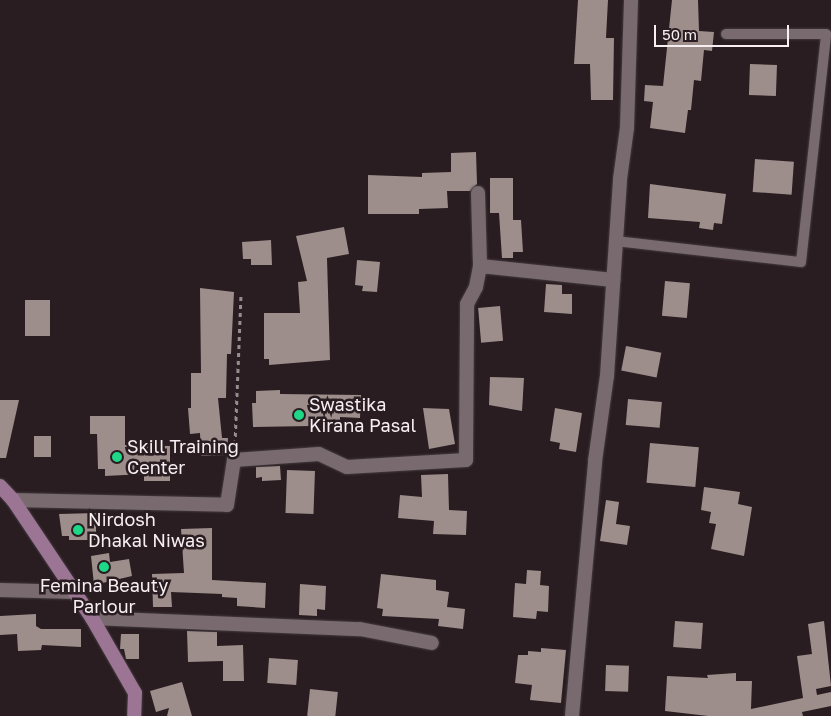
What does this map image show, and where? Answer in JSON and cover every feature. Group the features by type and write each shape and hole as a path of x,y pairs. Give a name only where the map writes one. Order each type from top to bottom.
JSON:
{"main road":[{"path":"0,486 13,500 92,618 135,694 134,716"}],"street":[{"path":"572,716 595,461 607,376 616,241 627,128 631,0"},
{"path":"13,500 227,505 234,460 319,454 347,467 466,460 467,304 476,287 480,266 478,193"},
{"path":"480,266 613,280"},
{"path":"0,590 75,592"},
{"path":"92,618 360,629 432,642"}],"lane":[{"path":"616,241 801,262 826,34 726,34"}],"path":[{"path":"234,460 241,293"}],"building":[{"path":"578,0 608,0 606,38 614,38 613,100 591,100 590,64 574,64"},
{"path":"672,0 698,0 699,31 714,32 712,51 704,50 701,81 694,80 691,110 688,110 685,133 650,128 653,102 644,101 645,85 663,86"},
{"path":"750,64 777,65 776,96 749,95"},
{"path":"476,152 477,184 470,191 447,191 448,208 419,209 419,214 368,214 368,175 422,177 422,173 451,172 451,153"},
{"path":"755,159 794,162 792,195 753,192"},
{"path":"490,178 513,178 513,220 521,220 523,252 513,252 513,258 502,258 499,213 490,213"},
{"path":"650,184 726,194 722,224 714,223 713,230 699,228 700,222 648,218"},
{"path":"344,227 349,254 327,258 330,360 269,365 269,359 264,359 264,313 300,313 298,282 307,281 296,236"},
{"path":"271,240 272,265 251,265 251,259 243,259 242,242"},
{"path":"357,260 380,262 377,292 362,291 363,286 355,285"},
{"path":"665,281 690,283 687,318 662,316"},
{"path":"546,284 562,285 562,294 572,294 572,314 544,312"},
{"path":"200,288 234,292 231,354 227,354 226,398 218,398 222,438 228,438 227,455 201,456 200,433 190,434 188,408 191,408 191,373 201,373"},
{"path":"25,300 50,300 50,336 25,336"},
{"path":"500,306 503,341 481,343 478,308"},
{"path":"626,346 661,353 657,377 621,371"},
{"path":"490,377 524,378 522,411 489,405"},
{"path":"280,390 280,394 361,395 360,418 340,417 340,423 311,422 311,426 253,427 252,403 256,403 256,391"},
{"path":"628,399 662,402 660,428 626,425"},
{"path":"0,400 19,400 6,458 0,458"},
{"path":"423,408 449,409 455,444 429,449"},
{"path":"555,408 582,413 576,452 559,449 560,443 550,441"},
{"path":"90,416 125,416 125,445 170,446 170,481 144,481 144,474 105,476 105,469 98,469 97,434 90,434"},
{"path":"34,436 51,436 51,457 34,457"},
{"path":"650,443 699,447 695,487 647,483"},
{"path":"280,466 281,480 262,481 262,477 256,478 256,467"},
{"path":"287,470 315,471 313,514 285,513"},
{"path":"448,474 449,510 467,511 466,535 433,534 434,521 398,518 400,495 422,497 421,475"},
{"path":"704,487 740,492 738,504 752,507 744,556 711,549 716,524 709,523 711,512 701,510"},
{"path":"606,500 619,502 616,524 630,526 627,545 600,541"},
{"name":"Nirdosh Dhakal Niwas","path":"96,513 96,540 69,540 69,536 62,536 59,514"},
{"path":"212,528 212,580 266,583 265,608 237,606 237,598 222,597 222,594 171,592 172,607 153,607 152,574 184,573 181,529"},
{"path":"109,553 110,562 129,559 132,576 94,585 91,556"},
{"path":"527,570 541,571 540,585 549,586 548,612 537,611 536,619 513,617 515,583 526,584"},
{"path":"381,574 436,580 436,590 449,592 447,607 465,609 463,629 438,626 439,619 382,616 383,609 377,608"},
{"path":"300,584 326,586 325,610 317,609 317,616 299,615"},
{"path":"36,614 36,626 41,629 81,629 81,647 42,645 41,650 18,651 17,634 0,635 0,616"},
{"path":"675,621 703,623 701,649 673,647"},
{"path":"824,621 831,686 816,689 817,695 831,692 831,706 802,712 803,716 708,716 665,711 667,676 708,678 707,675 736,673 736,681 752,681 751,709 803,698 797,656 812,654 808,624"},
{"path":"187,631 217,632 217,646 243,645 244,681 223,681 223,661 188,662"},
{"path":"121,634 139,634 139,659 126,659 124,649 120,649"},
{"path":"541,648 566,650 561,703 530,700 532,685 515,683 518,655 528,655 528,651 541,652"},
{"path":"269,658 298,660 296,685 267,683"},
{"path":"606,665 629,666 628,692 605,691"},
{"path":"182,682 192,716 167,716 169,708 156,712 150,691"},
{"path":"310,689 338,692 335,716 307,716"}],"place":[{"name":"Swastika Kirana Pasal","path":"299,415"},
{"name":"Skill Training Center","path":"117,457"},
{"name":"Nirdosh Dhakal Niwas","path":"78,530"},
{"name":"Femina Beauty Parlour","path":"104,567"}]}
